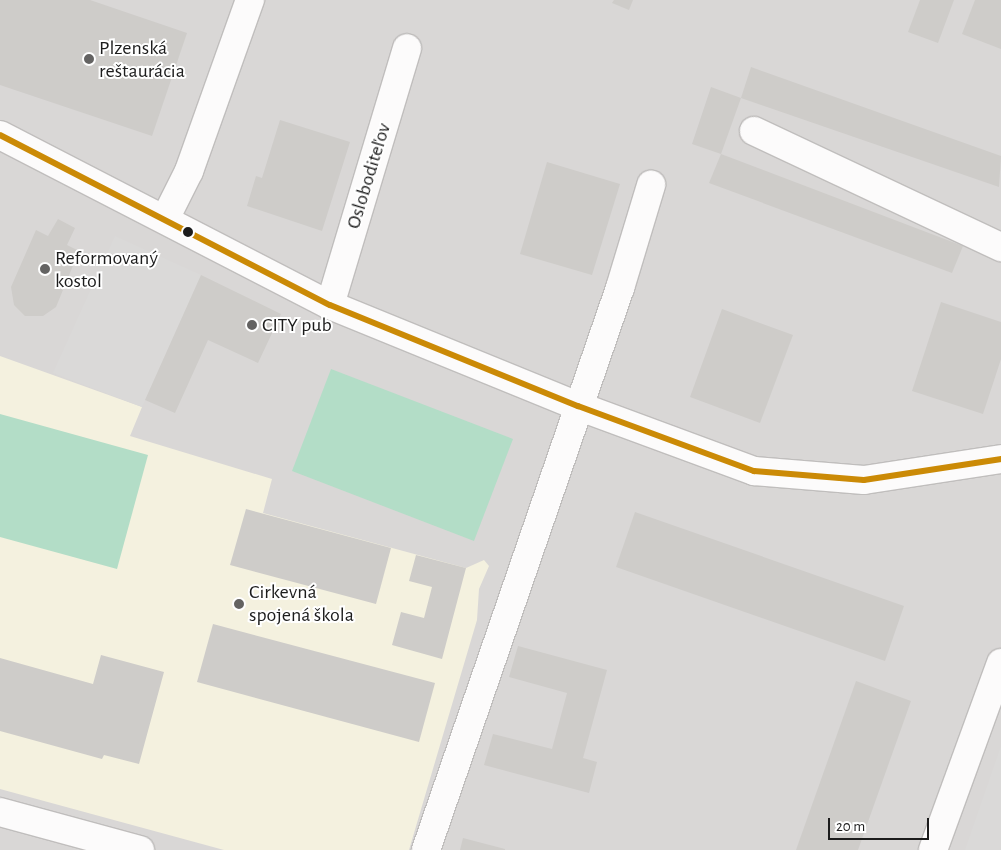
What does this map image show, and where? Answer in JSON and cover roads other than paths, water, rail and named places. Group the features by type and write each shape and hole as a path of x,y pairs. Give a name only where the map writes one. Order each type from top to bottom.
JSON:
{"street":[{"path":"165,219 189,171 250,0"},
{"name":"Osloboditeľov","path":"330,305 407,48"},
{"path":"754,131 1001,247"},
{"path":"0,135 330,305 578,406 754,471 864,480 1001,460"},
{"path":"426,850 620,288 651,185"},
{"path":"933,850 995,698 1001,663"},
{"path":"0,812 140,850"}],"place":[{"name":"Plzenská reštaurácia","path":"89,59"},
{"name":"Reformovaný kostol","path":"45,269"},
{"name":"CITY pub","path":"252,325"},
{"name":"Cirkevná spojená škola","path":"239,604"}]}
